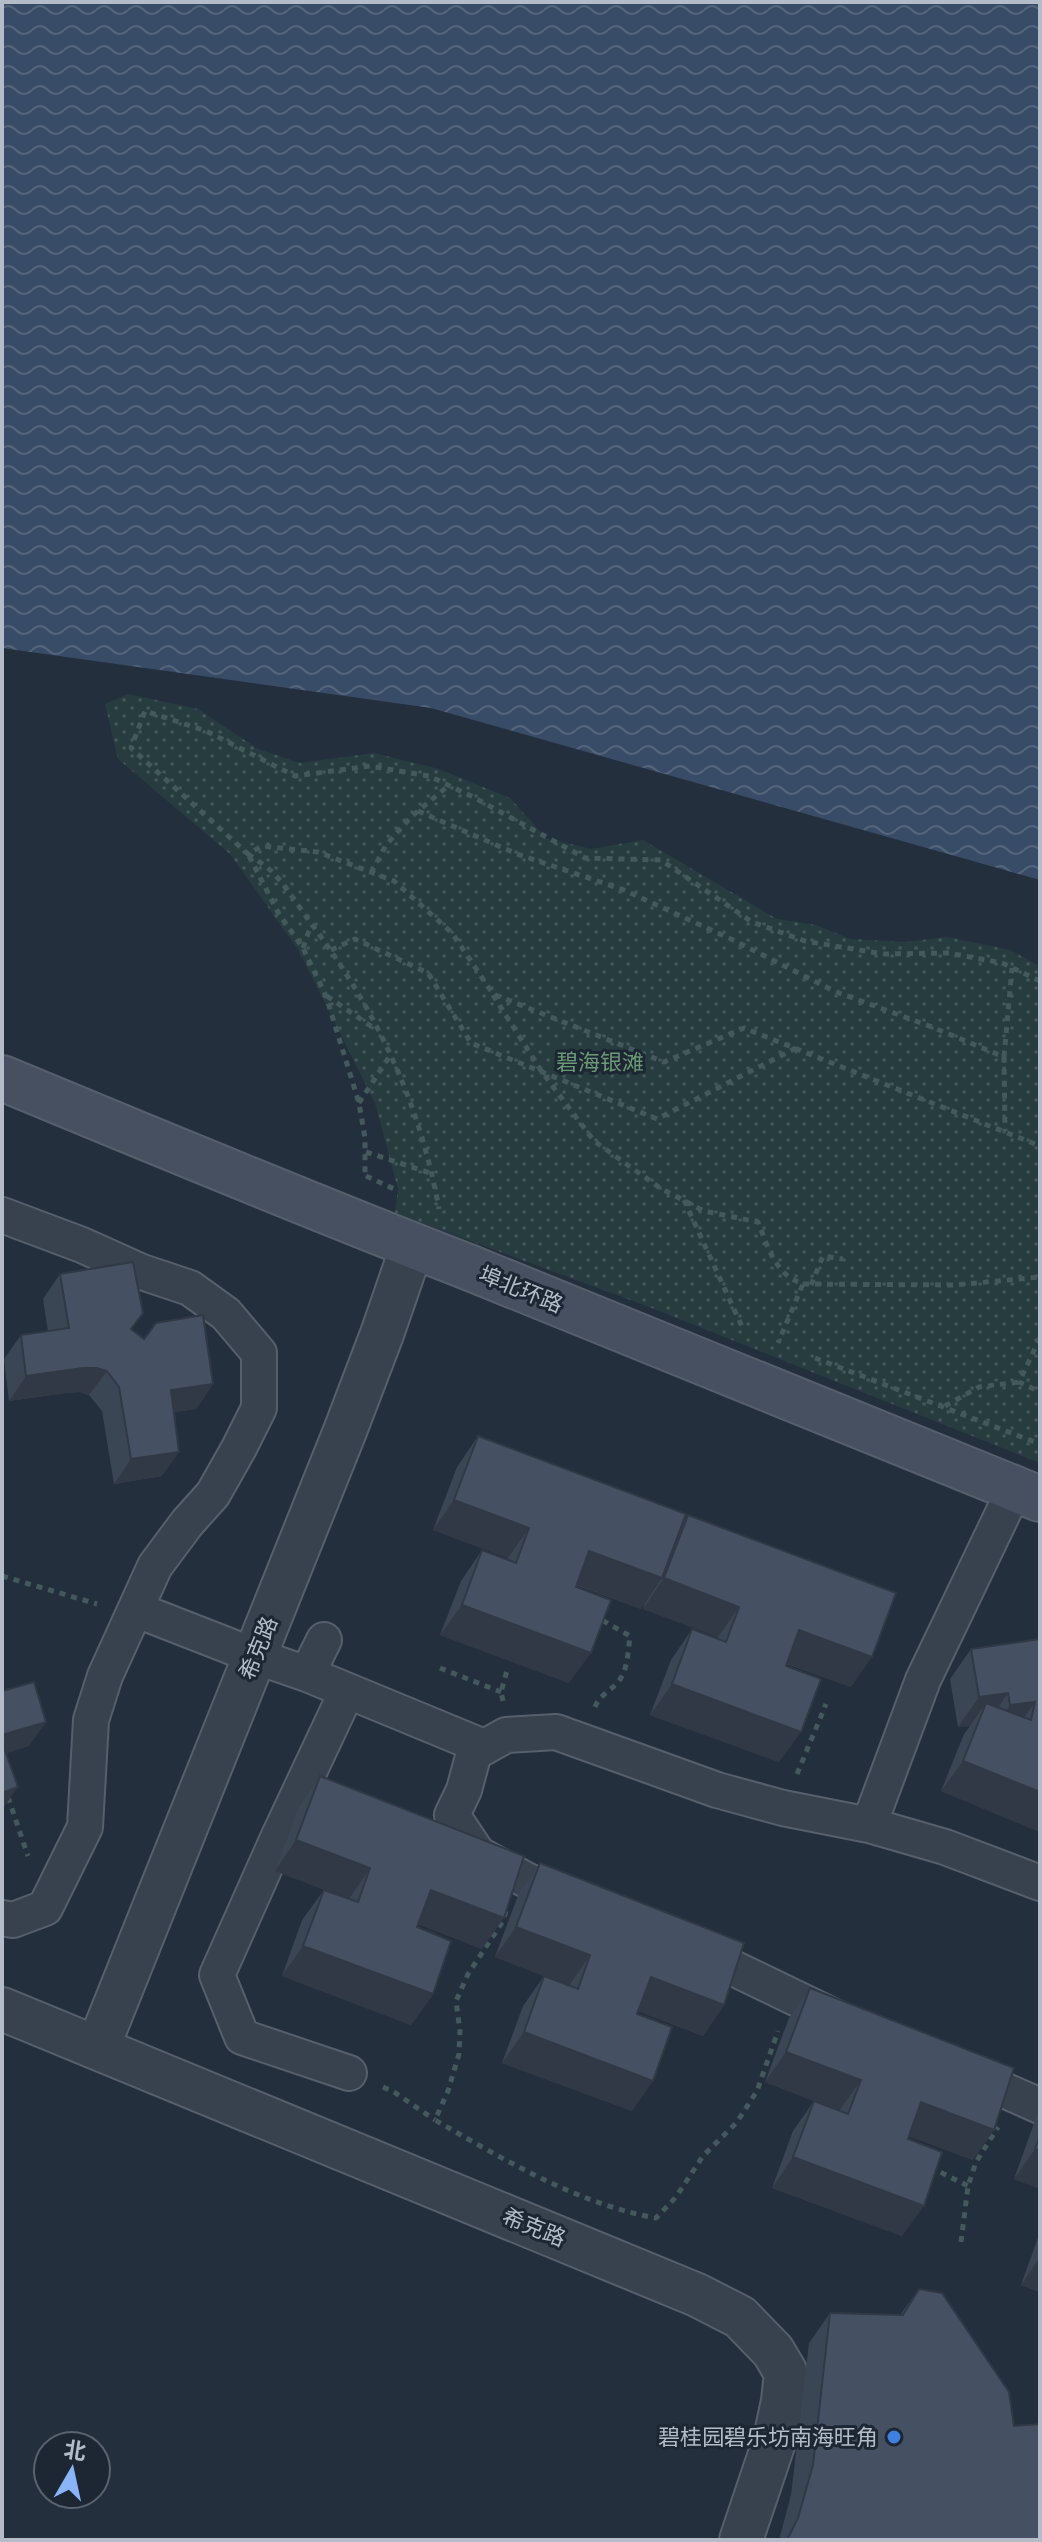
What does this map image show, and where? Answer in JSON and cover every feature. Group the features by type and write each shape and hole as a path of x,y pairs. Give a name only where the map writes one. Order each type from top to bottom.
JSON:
{"main road":[{"name":"埠北环路","path":"2,1078 346,1217 412,1247 1028,1493"}],"street":[{"path":"2,1215 142,1272 190,1288 226,1314 259,1353 259,1408 213,1494 155,1566 105,1676 91,1720 85,1827 45,1908 13,1920 2,1918"},
{"name":"希克路","path":"98,2047 382,1334 412,1247"},
{"path":"869,1825 923,1680 1028,1493"},
{"path":"137,1610 307,1674 484,1747"},
{"path":"307,1674 324,1640"},
{"path":"347,1691 217,1975 242,2037 349,2073"},
{"path":"601,1911 517,1875 478,1854 452,1815 464,1790 474,1753 506,1735 556,1732 717,1790 783,1808 869,1825 945,1847 1040,1883"},
{"path":"666,1937 864,2030"},
{"name":"希克路","path":"2,2009 684,2289 740,2317 773,2351 786,2373 789,2443 741,2540"},
{"path":"934,2060 1031,2102"}],"path":[{"path":"439,1209 433,1174 415,1112 392,1053 331,950 276,875 248,854 131,748 145,711 206,731 295,776 370,766 429,776 585,858 661,860 752,922 805,941 883,954 949,953 1002,963 1040,981"},
{"path":"371,873 386,845 418,811 449,785"},
{"path":"418,811 517,854 624,890 834,991 1004,1057"},
{"path":"248,854 262,846 318,852 394,881 452,933 542,1072 594,1141 660,1188 704,1211 758,1222 772,1256 788,1279 811,1285 955,1285 1040,1277"},
{"path":"248,854 279,914 303,948 326,996 359,1103 366,1176"},
{"path":"303,948 311,924"},
{"path":"331,950 355,939 428,973 471,1043 657,1119 796,1048"},
{"path":"1005,1131 1004,1057 1012,968"},
{"path":"493,994 664,1062 744,1028 1040,1146"},
{"path":"326,996 379,1031"},
{"path":"359,1103 392,1053"},
{"path":"366,1152 433,1174"},
{"path":"683,1200 744,1331"},
{"path":"811,1285 823,1256 843,1259"},
{"path":"778,1343 803,1284"},
{"path":"1019,1382 1040,1338"},
{"path":"944,1406 979,1387 1019,1382 1040,1392"},
{"path":"2,1576 93,1603 137,1610"},
{"path":"581,1741 599,1696 617,1683 626,1668 630,1636 599,1618"},
{"path":"440,1668 501,1692"},
{"path":"783,1808 826,1704"},
{"path":"7,1796 45,1908"},
{"path":"435,2120 459,2054 456,2001 468,1974 503,1921 517,1875"},
{"path":"349,2073 394,2092 485,2149 555,2184 628,2213 656,2218 676,2197 703,2156 737,2122 757,2091 775,2036 796,1999"},
{"path":"961,2242 968,2186 976,2162 998,2126 1031,2102"},
{"path":"926,2165 968,2186"}],"green space":[{"name":"碧海银滩","path":"128,694 198,709 258,749 300,763 374,753 439,769 510,798 546,838 591,849 643,840 777,919 816,925 851,939 905,942 947,937 1010,950 1040,966 1040,1463 657,1310 395,1213 398,1189 375,1103 299,951 230,854 118,759 105,704"}],"water":[{"path":"2,2 1040,2 1040,880 431,708 2,648"}],"building":[{"path":"133,1262 143,1313 131,1329 144,1339 156,1323 203,1315 213,1384 171,1390 179,1452 131,1459 119,1387 107,1371 83,1368 26,1376 21,1335 69,1328 60,1274"},
{"path":"478,1436 686,1514 662,1578 589,1551 576,1587 611,1600 591,1653 462,1605 482,1550 516,1563 529,1528 454,1500"},
{"path":"688,1515 896,1593 872,1657 799,1630 786,1666 821,1679 801,1732 672,1684 692,1629 726,1642 739,1607 664,1578"},
{"path":"1040,1639 1040,1792 963,1761 986,1703 1031,1720 1035,1702 1010,1705 1008,1693 979,1697 971,1649"},
{"path":"34,1682 46,1722 2,1735 2,1691"},
{"path":"2,1742 18,1787 2,1793"},
{"path":"320,1776 524,1856 504,1918 431,1890 417,1927 451,1941 433,1994 303,1946 324,1890 358,1902 370,1868 296,1840"},
{"path":"540,1863 744,1943 724,2005 651,1977 637,2014 672,2027 653,2081 524,2032 544,1976 578,1989 590,1955 516,1927"},
{"path":"810,1988 1014,2068 994,2130 921,2102 908,2139 942,2152 924,2206 793,2157 814,2101 848,2114 861,2080 786,2052"},
{"name":"碧桂园·碧乐坊南海旺角","path":"919,2289 942,2293 1009,2392 1014,2426 1040,2424 1040,2540 787,2540 798,2518 813,2465 830,2313 903,2315"}],"place":[{"name":"碧桂园·碧乐坊南海旺角","path":"894,2437"}]}
